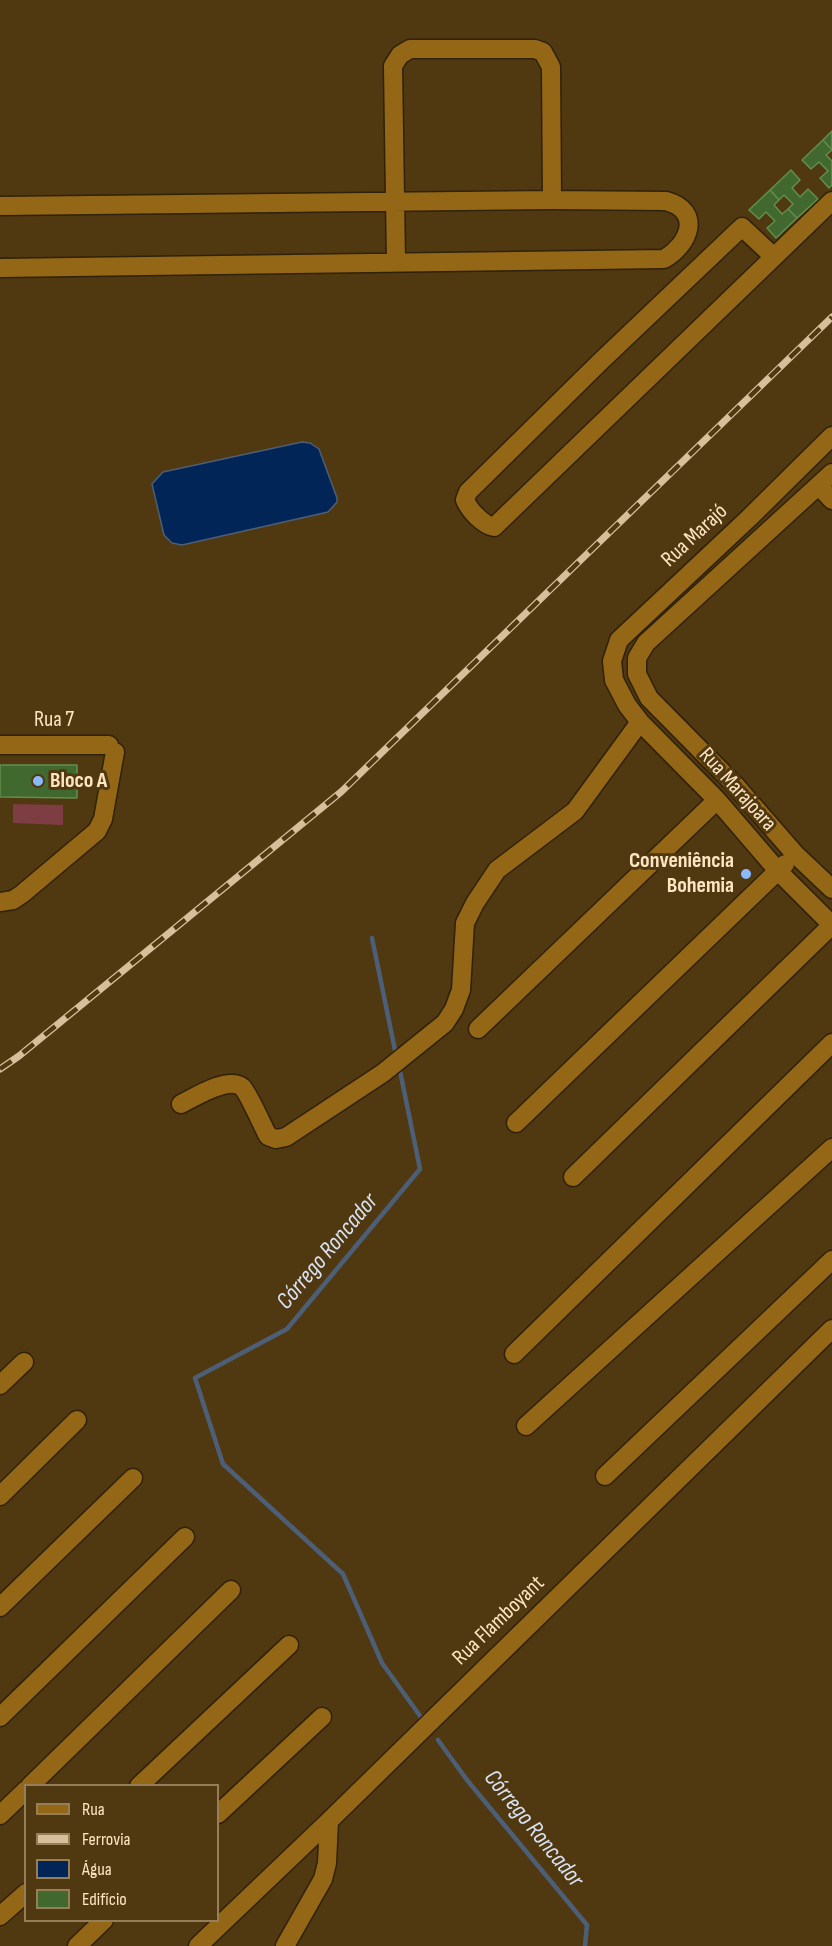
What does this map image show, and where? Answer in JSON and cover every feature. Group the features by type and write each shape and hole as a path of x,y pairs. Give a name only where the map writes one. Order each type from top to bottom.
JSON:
{"street":[{"path":"396,262 393,66 400,55 411,49 535,49 543,52 550,67 552,200"},
{"path":"0,206 552,200 666,201 683,208 688,219 688,229 683,243 664,259 0,268"},
{"path":"773,256 742,227 468,492 465,500 468,506 488,526 494,527 832,201"},
{"name":"Rua Marajó","path":"614,681 612,661 619,640 749,518 832,436"},
{"name":"Rua Marajó","path":"637,674 637,658 646,643 832,473"},
{"path":"819,486 832,500"},
{"path":"614,681 637,674"},
{"name":"Rua Marajoara","path":"637,674 649,698 735,785 795,854 832,889"},
{"name":"Rua Marajoara","path":"614,681 627,705 640,722 717,800 778,871 832,925"},
{"path":"181,1104 224,1084 233,1083 243,1087 268,1136 276,1139 286,1137 383,1073 445,1023 454,1009 461,990 465,923 475,903 497,870 575,811 640,722"},
{"name":"Rua 7","path":"0,744 112,748 101,826 7,901"},
{"path":"478,1029 717,800"},
{"path":"516,1123 795,854"},
{"path":"573,1177 832,925"},
{"path":"514,1354 832,1043"},
{"path":"526,1426 832,1148"},
{"path":"605,1476 832,1260"},
{"name":"Rua Flamboyant","path":"198,1946 832,1329"},
{"path":"0,1385 24,1362"},
{"path":"0,1496 77,1420"},
{"path":"0,1607 133,1478"},
{"path":"0,1717 185,1537"},
{"path":"31,1784 231,1590"},
{"path":"141,1784 289,1646"},
{"path":"219,1813 321,1717"},
{"path":"0,1815 24,1792"},
{"path":"285,1946 323,1879 327,1863 329,1821"},
{"path":"0,1916 24,1895"},
{"path":"76,1946 102,1922"}],"shaded area":[{"path":"13,804 63,805 63,825 13,823"}],"water":[{"path":"302,442 310,443 319,449 337,498 337,502 328,512 182,545 172,543 164,535 152,484 163,472"}],"building":[{"path":"832,131 832,150 823,140"},
{"path":"823,140 832,150 826,155 832,161 832,185 829,188 820,178 828,171 819,162 811,169 802,160"},
{"path":"791,170 800,180 792,188 800,197 808,189 818,199 797,218 788,209 793,204 784,195 779,200 770,190"},
{"path":"770,190 779,200 774,205 782,214 788,209 797,218 776,238 767,228 775,221 766,212 759,219 749,210"},
{"name":"Bloco A","path":"0,765 77,765 77,798 0,797"}],"waterway":[{"name":"Córrego Roncador","path":"372,938 396,1055"},
{"name":"Córrego Roncador","path":"399,1066 420,1169 287,1329 195,1378 223,1464 343,1574 382,1663 423,1720"},
{"name":"Córrego Roncador","path":"438,1740 467,1780 587,1925 585,1946"}],"railway":[{"path":"0,1069 19,1056 341,792 832,317"}],"place":[{"name":"Bloco A","path":"38,781"},
{"name":"Conveniência Bohemia","path":"746,874"}]}
